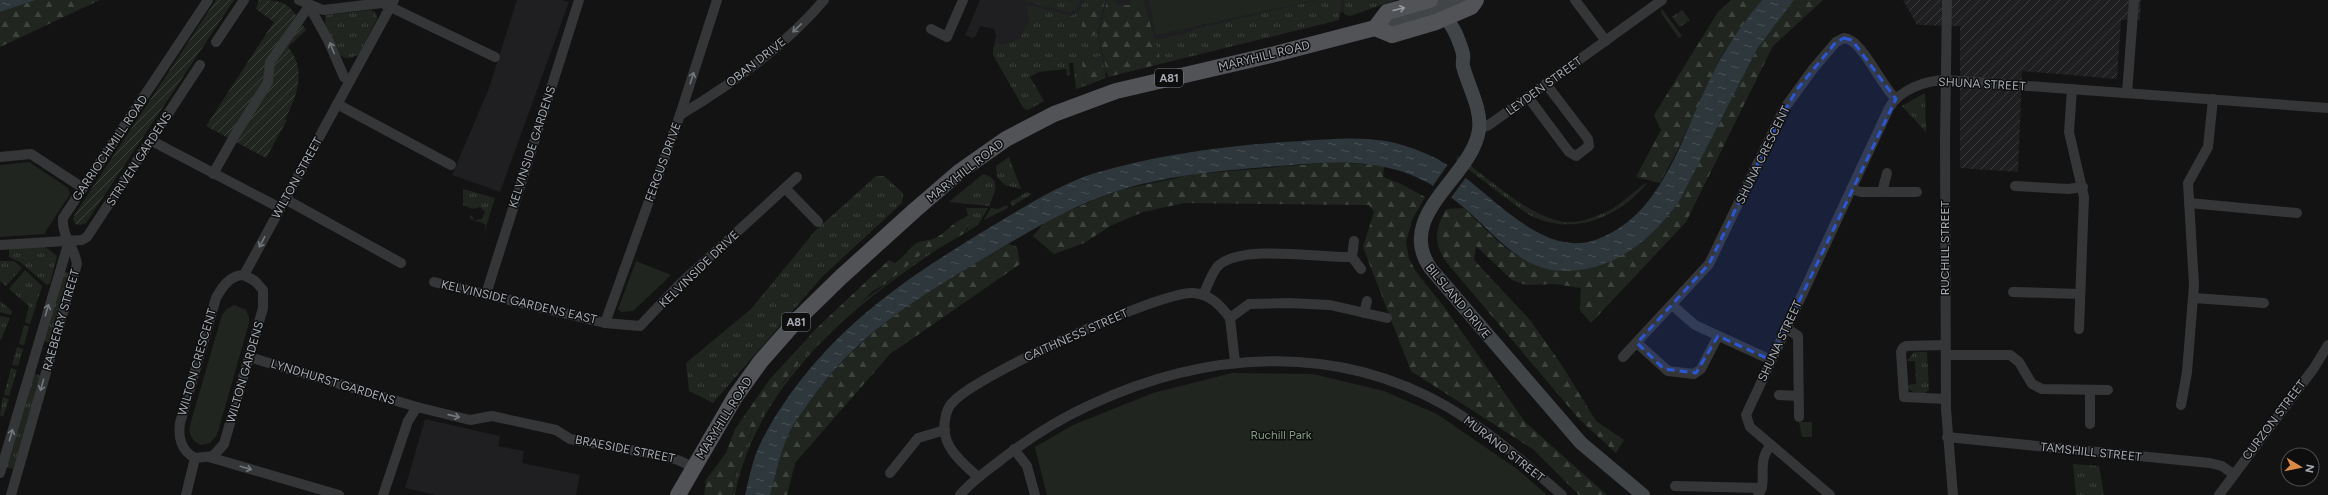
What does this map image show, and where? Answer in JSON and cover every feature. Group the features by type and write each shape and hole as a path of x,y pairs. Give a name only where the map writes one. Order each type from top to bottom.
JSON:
{"main road":[{"path":"1459,0 1432,8 1392,35 1375,28 1387,12 1432,8 1471,7 1476,0"},
{"name":"BILSLAND DRIVE","path":"1432,8 1447,37 1454,57 1463,64 1478,113 1479,127 1471,153 1437,198 1426,218 1420,242 1423,256 1433,272 1576,437 1643,495"},
{"name":"MARYHILL ROAD","path":"678,495 726,410 747,379 798,319 841,277 915,210 997,145 1054,114 1104,94 1275,54 1375,28"}],"street":[{"name":"GARRIOCHMILL ROAD","path":"69,240 62,226 63,218 208,0"},
{"path":"216,42 244,0"},
{"path":"300,0 308,6 323,10 376,3 392,3 495,57"},
{"name":"KELVINSIDE GARDENS","path":"486,294 579,0"},
{"name":"FERGUS DRIVE","path":"605,323 680,115 717,0"},
{"name":"OBAN DRIVE","path":"680,115 715,94 780,44 824,0"},
{"path":"931,29 947,37 963,0"},
{"path":"1575,0 1606,41"},
{"name":"LEYDEN STREET","path":"1479,127 1491,124 1662,0"},
{"name":"RUCHILL STREET","path":"1947,0 1946,399 1947,437 1953,495"},
{"path":"2127,93 2134,0"},
{"name":"WILTON STREET","path":"244,275 392,3"},
{"path":"308,6 328,40 344,77 350,81"},
{"path":"214,174 235,135 268,82 270,62 308,6"},
{"name":"SHUNA CRESCENT","path":"1623,357 1672,306 1709,264 1781,115 1804,81 1836,42 1844,38 1855,42 1888,91 1896,99"},
{"name":"STRIVEN GARDENS","path":"69,240 82,240 87,237 152,141 200,65"},
{"name":"SHUNA STREET","path":"1830,495 1748,424 1746,415 1889,108 1896,99 1928,82 1946,80 2328,108"},
{"path":"1528,97 1569,152 1576,156 1589,146 1588,139 1546,84"},
{"path":"2072,89 2069,132 2083,187 2084,197 2079,329"},
{"path":"2181,405 2187,372 2194,298 2194,257 2189,203 2189,180 2208,147 2213,99"},
{"path":"337,104 450,165"},
{"path":"152,141 214,174 283,204 401,263"},
{"path":"0,157 31,154 83,188"},
{"path":"1882,192 1887,173"},
{"name":"KELVINSIDE DRIVE","path":"605,323 640,326 679,285 797,177"},
{"path":"2015,186 2068,189 2083,187"},
{"path":"785,188 818,222"},
{"path":"1851,189 1861,192 1917,192"},
{"path":"2189,203 2297,213"},
{"path":"0,245 69,240"},
{"name":"RAEBERRY STREET","path":"0,473 69,240"},
{"name":"RAEBERRY STREET","path":"11,495 76,264 69,240"},
{"path":"1354,241 1352,257 1361,269"},
{"path":"1235,362 1230,318 1212,299 1203,295 1219,265 1237,257 1294,254 1352,257"},
{"name":"WILTON GARDENS","path":"209,457 217,453 224,444 264,308 265,296 259,285 244,275"},
{"name":"WILTON CRESCENT","path":"195,458 183,448 179,437 180,423 216,298 226,282 237,276 244,275"},
{"name":"KELVINSIDE GARDENS EAST","path":"434,282 605,323"},
{"path":"2012,292 2080,294"},
{"name":"CAITHNESS STREET","path":"978,477 951,450 947,442 945,430 946,416 953,401 1002,369 1142,307 1185,293 1203,295"},
{"path":"2194,298 2264,303"},
{"path":"1364,313 1367,302"},
{"path":"1230,318 1249,304 1330,305 1387,318"},
{"path":"1672,306 1691,323 1771,360"},
{"path":"1786,328 1798,336 1798,417"},
{"path":"1637,343 1668,371 1694,374 1701,369 1718,336"},
{"name":"CURZON STREET","path":"2219,495 2233,474 2314,368 2328,345"},
{"path":"1946,399 1904,397 1901,352 1904,346 2006,354 2019,362 2029,381 2038,388 2050,390 2108,390"},
{"name":"LYNDHURST GARDENS","path":"249,356 416,407"},
{"name":"MURANO STREET","path":"960,495 978,477 1040,431 1109,396 1170,375 1235,362 1316,362 1366,373 1404,386 1446,406 1471,422 1562,495"},
{"path":"2090,390 2090,424"},
{"path":"1780,396 1798,396"},
{"path":"383,495 408,421 416,407"},
{"name":"BRAESIDE STREET","path":"416,407 470,420 492,416 556,430 570,439 675,459 693,467"},
{"path":"890,473 918,438 945,430"},
{"name":"TAMSHILL STREET","path":"1947,437 2210,463 2222,466 2233,474"},
{"path":"1674,486 1702,491 1760,491 1763,456 1771,445"},
{"path":"1014,449 1027,466 1034,495"},
{"path":"186,495 195,458 209,457 339,495"}],"highlighted area":[{"path":"1844,38 1852,40 1896,99 1771,360 1718,336 1696,373 1664,369 1637,343 1709,264 1779,120 1798,88 1836,42"}],"shaded area":[{"path":"517,0 562,0 569,2 500,192 452,175 489,88"},
{"path":"980,0 1382,0 1289,29 1103,74 1096,36 1012,72 994,46 996,35 994,29 980,26 976,36 972,38 965,35"},
{"path":"1903,0 2141,0 2140,20 2121,20 2117,79 2022,71 2018,172 1960,168 1960,26 1917,25"},
{"path":"425,419 500,436 498,446 524,451 522,463 580,475 576,495 436,495 405,488"}],"green space":[{"path":"36,0 100,0 0,47 0,12"},
{"path":"216,0 234,0 86,223 80,225 75,224 73,219 75,214"},
{"path":"259,0 277,1 288,6 306,30 288,47 294,56 297,65 299,74 298,83 293,101 285,119 287,120 266,158 206,126 274,22 256,9"},
{"path":"1021,0 1066,0 1071,2 1072,0 1080,0 1077,9 1070,12"},
{"path":"1084,0 1090,0 1082,24 1090,37 1097,33 1101,56 1082,60 1085,86 1076,89 1073,63 1069,63 1070,75 1067,76 1066,69 1039,72 1030,77 1044,101 1028,110 1024,109 993,55 993,48 996,43 1002,45 1020,39 1029,20 1027,5 1071,16 1080,11"},
{"path":"1090,0 1105,0 1097,33 1090,37 1083,35 1082,24"},
{"path":"1107,0 1114,0 1117,5 1130,5 1130,0 1143,0 1159,53 1160,64 1108,77 1099,37"},
{"path":"1149,0 1314,0 1156,35"},
{"path":"1318,0 1341,0 1339,20 1160,64 1159,53 1154,41 1192,32 1192,30"},
{"path":"1344,0 1396,0 1350,16 1344,14"},
{"path":"1731,0 1762,0 1725,51 1660,183 1636,177 1661,130 1654,115 1718,12"},
{"path":"1794,0 1823,0 1773,46 1686,222 1591,323 1580,310 1581,288 1555,284 1526,285 1512,280 1476,246 1474,260 1530,320 1561,364 1596,421 1624,440 1616,453 1579,419 1447,263 1439,249 1437,236 1442,217 1446,209 1464,208 1506,248 1522,258 1545,267 1568,270 1590,268 1611,260 1631,249 1649,235 1680,200 1757,49"},
{"path":"1662,9 1682,36 1679,38 1661,13"},
{"path":"372,10 376,13 377,19 359,54 349,58 342,57 325,23 326,15"},
{"path":"1682,10 1690,20 1680,27 1672,17"},
{"path":"1101,56 1106,78 1085,86 1082,60"},
{"path":"1925,93 1926,132 1902,106"},
{"path":"1458,156 1511,197 1527,207 1556,220 1570,222 1584,220 1611,210 1647,183 1635,196 1607,215 1592,221 1576,224 1559,224 1542,220 1526,213 1456,160"},
{"path":"1009,157 1021,189 1005,185 997,177 996,166"},
{"path":"29,162 68,188 70,194 44,234 0,237 0,165"},
{"path":"1336,162 1384,166 1383,177 1401,184 1425,197 1412,220 1406,242 1409,259 1417,273 1445,308 1525,422 1607,495 1579,495 1534,450 1411,371 1363,247 1374,212 1369,205 1184,203 1143,212 1112,225 1084,243 1054,254 1033,236 1046,221 1115,191 1196,174"},
{"path":"983,174 993,179 995,183 995,191 989,206 949,202"},
{"path":"876,176 884,176 903,193 902,203 822,277 713,403 689,391 686,363 751,309 816,230"},
{"path":"463,189 495,198 483,236 486,224 470,219 471,215 474,220 482,219 485,212 480,207 473,209 463,205"},
{"path":"1027,192 1032,194 1012,206 1010,202"},
{"path":"1007,205 1008,208 984,220 991,208 998,209"},
{"path":"966,208 988,208 978,225 965,233 968,229 964,218 968,215"},
{"path":"964,218 968,225 965,233 934,251 920,255 885,284 873,291 805,356 784,381 750,435 734,475 733,495 704,495 706,480 726,453 735,429 770,379 818,327 889,260 895,263 901,259 915,244 937,237 956,222"},
{"path":"945,244 882,288 848,316 817,347 789,380 765,416 747,454 735,495 733,495 735,474 745,447 758,421 775,394 795,368 816,344 839,322 889,281 910,261 919,255 934,251"},
{"path":"1009,244 1017,247 1020,264 890,354 795,463 787,495 770,495 781,454 792,427 829,376 875,331 900,312 953,277"},
{"path":"44,246 57,256 50,283 47,285 20,262 9,257 9,249"},
{"path":"0,261 14,261 22,268 6,286 0,281"},
{"path":"636,261 671,275 633,311 621,312 618,309"},
{"path":"25,270 42,286 30,324 25,322 29,306 9,289"},
{"path":"63,271 70,273 50,343 43,341"},
{"path":"0,301 12,311 11,315 0,312"},
{"path":"234,305 246,310 249,317 249,323 217,435 210,443 201,445 191,437 190,425 222,315 227,309"},
{"path":"0,316 10,318 1,340 0,339"},
{"path":"24,325 29,327 24,345 19,344"},
{"path":"17,347 23,349 18,366 12,365"},
{"path":"1914,352 1927,352 1929,390 1925,393 1914,393 1907,387 1907,385 1916,384 1915,361 1907,361"},
{"path":"11,368 17,370 9,396 4,395"},
{"path":"33,373 41,376 13,469 5,467"},
{"name":"Ruchill Park","path":"1232,373 1313,374 1384,391 1437,414 1517,469 1547,495 1047,495 1035,447 1073,425 1153,393"},
{"path":"3,397 9,399 3,417 0,415"},
{"path":"1799,422 1812,422 1812,437 1802,437"},
{"path":"2073,464 2099,466 2104,495 2076,495"}],"water":[{"path":"0,0 36,0 0,12"},
{"path":"1762,0 1794,0 1757,49 1680,200 1669,215 1644,240 1630,251 1614,260 1581,270 1562,271 1546,269 1532,264 1507,247 1462,206 1445,193 1427,182 1409,174 1374,165 1343,162 1297,164 1210,172 1133,186 1078,206 1044,224 951,278 884,323 864,340 826,380 796,421 790,431 778,463 770,495 745,495 755,456 762,439 776,416 791,393 812,366 857,320 881,300 932,263 1040,198 1067,184 1095,173 1165,156 1237,146 1338,139 1378,140 1407,146 1438,160 1467,179 1519,220 1537,232 1556,240 1575,243 1595,240 1618,229 1638,213 1654,194 1668,172 1716,67 1734,37"}],"pier":[{"path":"1449,163 1467,176 1450,199 1432,187"}]}
